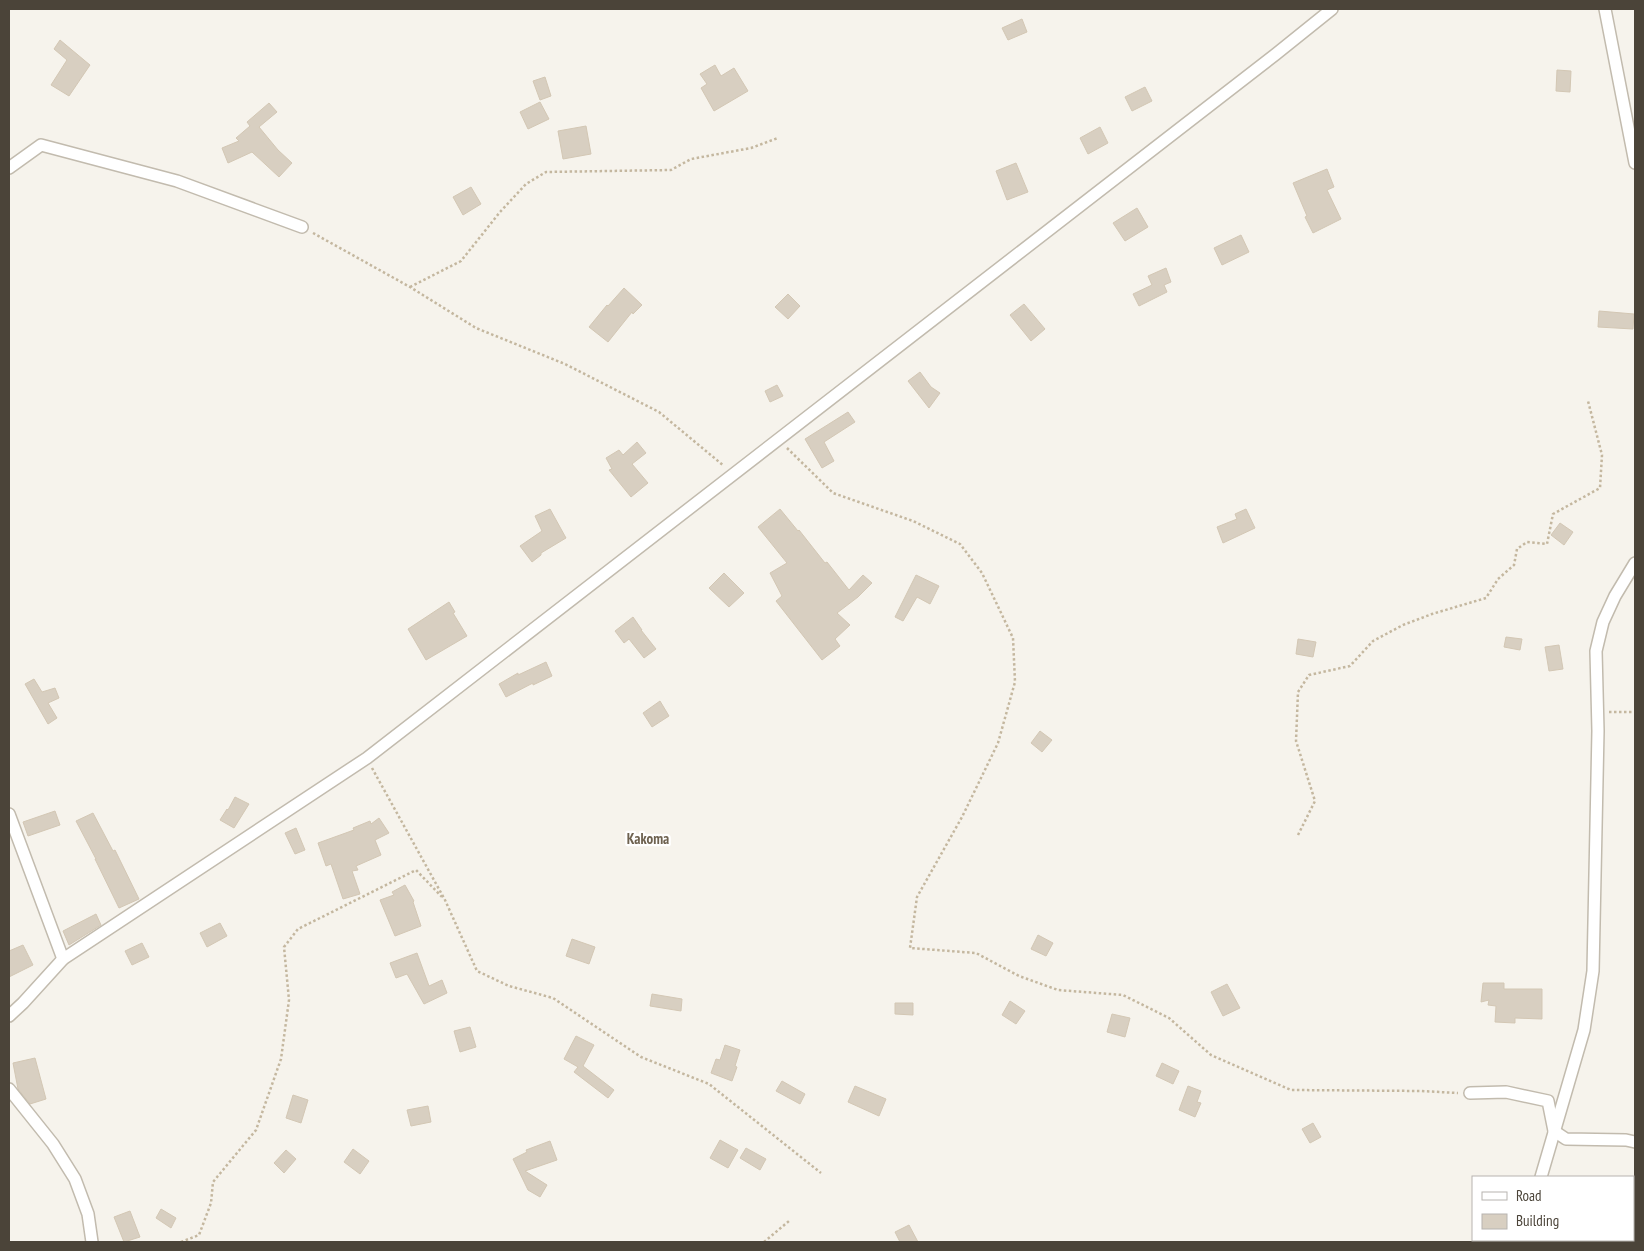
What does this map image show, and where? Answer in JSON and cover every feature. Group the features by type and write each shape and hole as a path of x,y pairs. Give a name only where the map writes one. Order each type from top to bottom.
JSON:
{"street":[{"path":"9,1016 63,959 367,758 1332,9"},
{"path":"1606,9 1635,163"},
{"path":"9,168 41,145 177,181 302,226"},
{"path":"1541,1176 1584,1030 1593,971 1598,731 1596,651 1603,622 1615,596 1635,563"},
{"path":"9,814 63,959"},
{"path":"9,1089 53,1144 75,1179 88,1214 92,1242"},
{"path":"1470,1093 1506,1092 1548,1101 1554,1131 1566,1139 1626,1140 1635,1142"}],"path":[{"path":"410,287 461,262 500,212 526,184 546,172 671,170 691,159 751,148 778,138"},
{"path":"302,226 410,287 476,328 565,364 659,412 734,474"},
{"path":"1298,835 1315,801 1296,741 1298,692 1309,675 1350,666 1373,641 1402,625 1486,598 1498,579 1514,565 1517,549 1527,542 1547,544 1553,514 1600,488 1602,455 1588,401"},
{"path":"786,446 833,493 913,521 960,544 982,573 1013,638 1015,682 998,743 962,817 917,897 910,948 976,953 1019,976 1058,990 1123,995 1169,1018 1211,1054 1291,1090 1470,1093"},
{"path":"1597,712 1635,712"},
{"path":"367,758 445,900 477,971 509,986 553,998 641,1057 709,1084 821,1173"},
{"path":"181,1242 199,1235 210,1203 213,1182 256,1130 281,1059 289,1000 284,946 298,929 416,870 445,900"},
{"path":"764,1242 790,1221"}],"building":[{"path":"1022,19 1027,32 1008,40 1002,28"},
{"path":"60,40 90,65 69,96 51,85 67,60 54,49"},
{"path":"715,65 721,76 734,68 748,91 714,111 701,88 707,84 700,74"},
{"path":"1557,70 1571,71 1570,92 1556,91"},
{"path":"545,77 551,96 540,100 533,81"},
{"path":"1145,87 1152,101 1132,111 1125,97"},
{"path":"540,102 549,119 528,129 520,112"},
{"path":"269,103 277,112 259,127 278,150 292,163 279,177 252,152 228,163 222,148 239,141 236,138 250,126 247,122"},
{"path":"586,126 591,154 563,159 558,131"},
{"path":"1100,127 1108,143 1088,154 1080,138"},
{"path":"1016,163 1028,192 1007,200 996,171"},
{"path":"1327,169 1334,187 1327,190 1341,219 1313,233 1293,183"},
{"path":"471,187 481,204 463,215 453,197"},
{"path":"1137,208 1148,227 1125,241 1113,223"},
{"path":"1241,235 1249,252 1222,265 1214,248"},
{"path":"1166,268 1171,282 1164,285 1167,292 1139,306 1133,294 1152,285 1148,276"},
{"path":"624,288 642,305 633,314 632,312 608,342 589,327"},
{"path":"788,294 800,306 788,319 775,307"},
{"path":"1024,304 1045,329 1031,341 1010,315"},
{"path":"1599,311 1634,314 1633,329 1598,327"},
{"path":"920,372 931,387 940,393 929,408 908,381"},
{"path":"777,385 783,396 770,402 765,391"},
{"path":"848,412 855,422 824,442 834,461 822,468 805,439"},
{"path":"637,442 646,453 632,464 648,483 631,497 609,470 612,469 606,458 619,450 623,455"},
{"path":"550,509 566,538 541,553 532,562 520,546 542,531 535,516"},
{"path":"780,509 849,590 863,575 872,583 858,597 837,613 850,625 835,639 840,646 822,660 776,601 782,596 770,573 787,563 758,527"},
{"path":"1246,509 1255,528 1223,543 1217,527 1237,519 1235,514"},
{"path":"1560,523 1573,532 1564,545 1551,535"},
{"path":"724,573 744,593 729,607 709,588"},
{"path":"916,575 939,586 930,604 917,597 903,621 895,617"},
{"path":"449,602 455,612 453,613 467,636 426,660 408,629"},
{"path":"633,617 656,649 644,658 629,639 624,643 615,631"},
{"path":"1506,637 1522,639 1520,650 1504,647"},
{"path":"1298,639 1316,642 1313,657 1296,654"},
{"path":"1559,645 1563,669 1549,671 1545,647"},
{"path":"546,662 552,676 533,685 533,683 506,697 499,684 518,673 518,675"},
{"path":"34,679 42,692 55,688 59,698 48,703 57,718 48,724 25,684"},
{"path":"660,701 669,716 652,727 643,713"},
{"path":"1040,731 1052,740 1042,752 1031,743"},
{"path":"235,797 249,804 234,828 220,820"},
{"path":"55,811 60,825 28,836 23,822"},
{"path":"93,813 113,851 115,850 139,899 119,908 76,821"},
{"path":"379,818 389,833 375,840 381,855 356,866 358,870 352,871 360,894 343,899 331,864 326,866 318,843 354,830 353,828 370,821 371,824"},
{"path":"296,828 305,850 295,854 285,833"},
{"path":"405,885 414,901 421,926 395,936 380,900 394,895 392,892"},
{"path":"96,914 101,925 69,945 63,931"},
{"path":"220,923 227,936 207,947 200,933"},
{"path":"1038,935 1053,943 1046,956 1031,949"},
{"path":"572,939 595,947 589,964 566,956"},
{"path":"142,943 149,957 132,965 125,951"},
{"path":"23,945 33,965 9,977 9,951"},
{"path":"417,953 429,986 442,980 447,993 424,1004 407,974 396,978 390,963"},
{"path":"1483,983 1504,983 1504,989 1542,989 1542,1019 1515,1018 1515,1023 1495,1022 1496,1006 1488,1005 1489,1000 1481,1002"},
{"path":"1227,984 1240,1008 1223,1016 1211,992"},
{"path":"652,994 682,999 681,1011 650,1006"},
{"path":"1010,1001 1025,1011 1016,1024 1002,1015"},
{"path":"895,1003 913,1003 913,1015 895,1014"},
{"path":"1112,1014 1130,1018 1125,1037 1107,1032"},
{"path":"470,1027 476,1047 460,1052 454,1031"},
{"path":"576,1036 594,1045 583,1066 614,1090 608,1098 574,1072 578,1067 564,1059"},
{"path":"725,1045 740,1050 732,1081 711,1073 716,1059 720,1060"},
{"path":"35,1058 46,1099 30,1104 18,1089 13,1063"},
{"path":"1162,1063 1179,1071 1173,1084 1156,1076"},
{"path":"782,1081 805,1094 800,1104 776,1091"},
{"path":"855,1086 886,1099 879,1116 848,1102"},
{"path":"1188,1086 1201,1091 1197,1102 1201,1103 1195,1117 1179,1110"},
{"path":"293,1095 308,1100 301,1123 286,1118"},
{"path":"428,1106 431,1122 411,1126 407,1110"},
{"path":"1313,1123 1321,1137 1310,1143 1302,1129"},
{"path":"720,1140 738,1150 728,1168 710,1158"},
{"path":"550,1141 557,1160 525,1171 547,1185 540,1197 528,1190 513,1159 527,1152 526,1150"},
{"path":"746,1148 766,1159 760,1170 740,1158"},
{"path":"353,1149 369,1161 360,1174 344,1162"},
{"path":"286,1150 296,1159 284,1173 274,1163"},
{"path":"161,1209 176,1218 171,1228 156,1218"},
{"path":"130,1211 140,1237 124,1242 114,1217"},
{"path":"909,1225 918,1242 900,1242 895,1232"}],"district":[{"name":"Kakoma","path":"648,838"}]}
